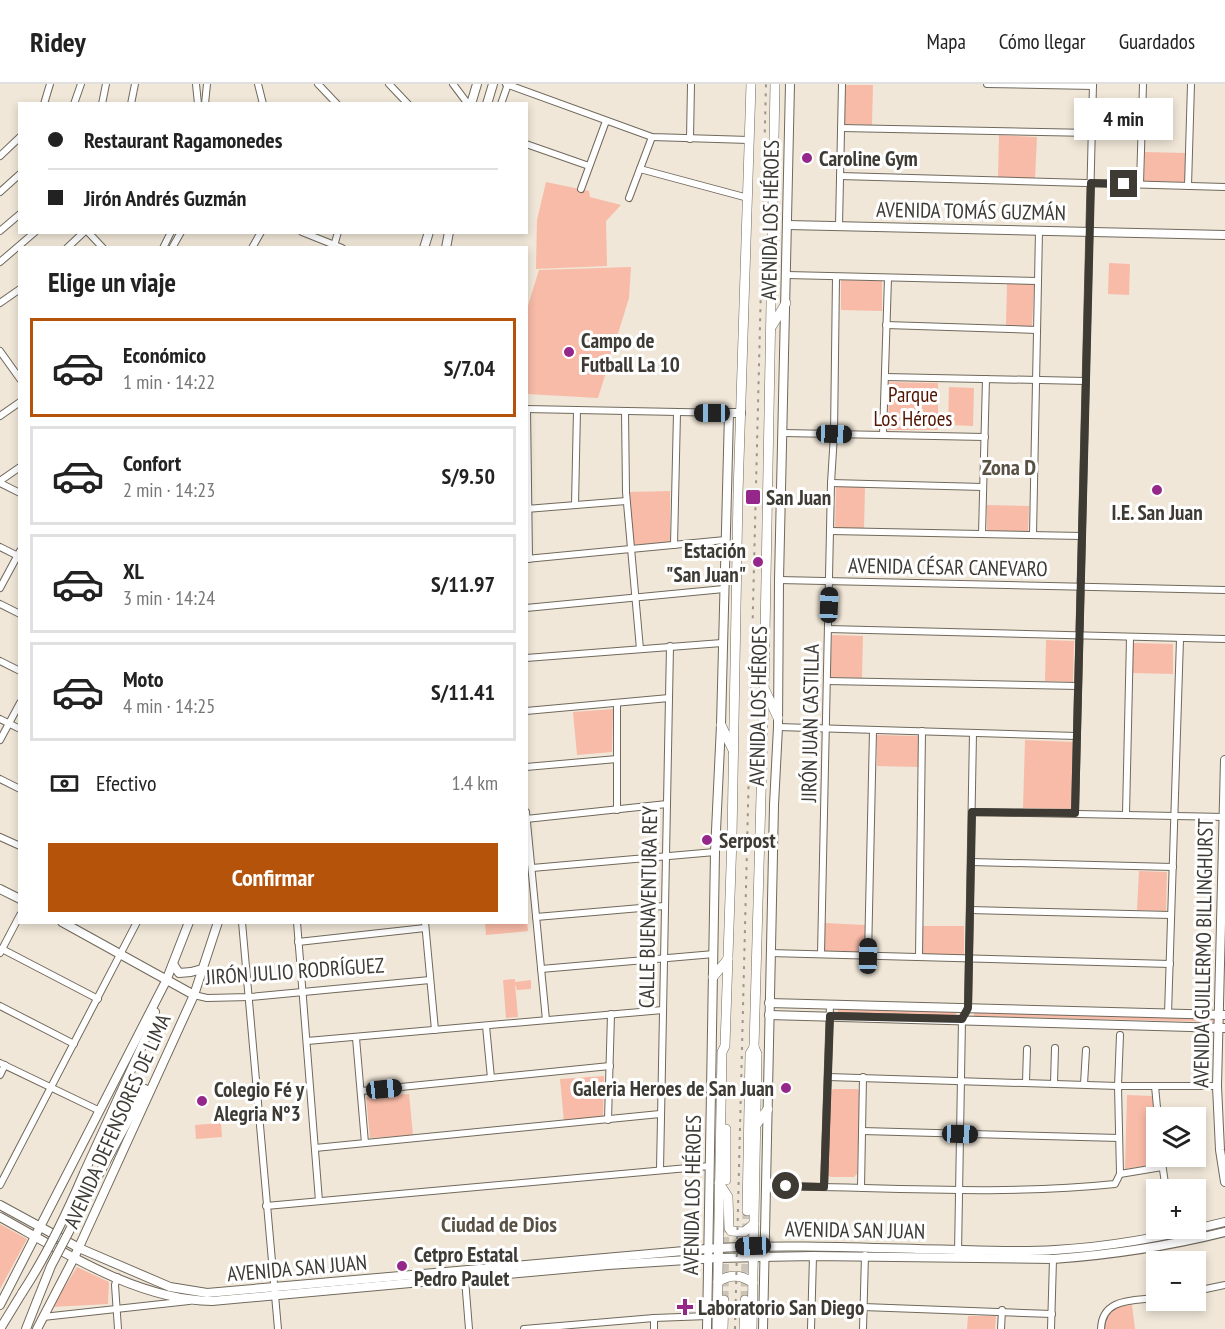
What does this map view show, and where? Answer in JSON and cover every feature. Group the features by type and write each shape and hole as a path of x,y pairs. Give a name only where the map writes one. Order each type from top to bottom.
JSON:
{"main road":[{"path":"471,102 477,84"},
{"path":"488,102 493,84"},
{"name":"AVENIDA LOS HÉROES","path":"708,1329 722,1181 722,1052 725,1046 728,959 751,84"},
{"name":"AVENIDA LOS HÉROES","path":"752,1329 757,1054 754,1047 764,688 775,84"},
{"name":"AVENIDA LOS HÉROES","path":"763,1329 770,953 778,723 790,84"},
{"name":"AVENIDA TOMÁS GUZMÁN","path":"788,225 1225,235"},
{"path":"771,328 786,303"},
{"path":"729,413 741,414"},
{"name":"AVENIDA LOS HÉROES","path":"717,1329 718,1282 714,1253 710,1166 715,852 721,725 729,413"},
{"path":"764,688 778,723"},
{"path":"721,725 734,752"},
{"name":"AVENIDA GUILLERMO BILLINGHURST","path":"1225,760 1222,1028 1217,1086 1220,1150 1225,1182"},
{"path":"0,889 18,898"},
{"name":"AVENIDA DEFENSORES DE LIMA","path":"1,1300 36,1237 166,981 188,924"},
{"name":"AVENIDA DEFENSORES DE LIMA","path":"37,1329 79,1248 194,995 217,924"},
{"name":"JIRÓN JULIO RODRÍGUEZ","path":"74,925 120,955 194,995"},
{"path":"713,977 728,959"},
{"path":"173,964 179,973 202,969"},
{"path":"0,1329 43,1261 58,1231 147,1035 166,981"},
{"path":"769,1002 1222,1015"},
{"path":"769,1015 1222,1028"},
{"path":"26,1329 51,1266 182,1021"},
{"name":"AVENIDA LOS HÉROES","path":"747,1211 750,1053 754,1047"},
{"path":"756,1125 768,1109"},
{"path":"722,1181 728,1197 731,1232 744,1232 754,1224"},
{"name":"AVENIDA SAN JUAN","path":"0,1205 79,1248 170,1287 188,1292 274,1293 465,1279 714,1253"},
{"name":"AVENIDA SAN JUAN","path":"0,1218 74,1258 117,1277 161,1294 194,1301 714,1253 765,1251 958,1254 1053,1259 1087,1256 1158,1239"},
{"name":"AVENIDA SAN JUAN","path":"1206,1227 1225,1222"},
{"name":"AVENIDA SAN JUAN","path":"1206,1233 1225,1232"},
{"name":"AVENIDA SAN JUAN","path":"958,1254 1086,1248 1148,1239"},
{"name":"AVENIDA SAN JUAN","path":"765,1251 813,1256 865,1253"},
{"path":"718,1282 734,1276 746,1278 753,1283"},
{"path":"723,1329 724,1300"},
{"path":"744,1329 745,1300"}],"street":[{"path":"45,102 50,84"},
{"path":"76,102 81,84"},
{"path":"102,102 106,84"},
{"path":"131,102 135,84"},
{"path":"196,84 198,102"},
{"path":"205,102 207,84"},
{"path":"258,84 264,102"},
{"path":"318,84 335,102"},
{"path":"389,84 406,102"},
{"path":"453,84 468,102"},
{"path":"502,102 507,84 652,137 690,140 749,140"},
{"path":"690,140 691,84"},
{"path":"839,226 842,84"},
{"path":"987,84 1093,85 1075,813"},
{"path":"1140,184 1143,84"},
{"path":"1188,186 1191,84"},
{"path":"581,189 606,121"},
{"path":"841,128 1092,133"},
{"path":"629,198 652,137"},
{"path":"0,156 18,139"},
{"path":"528,145 589,166"},
{"path":"640,169 748,198"},
{"path":"0,192 18,176"},
{"path":"840,176 1225,187"},
{"path":"0,231 18,216"},
{"path":"1033,535 1039,231"},
{"path":"19,246 34,234"},
{"path":"69,246 84,234"},
{"path":"88,234 101,246"},
{"path":"307,234 334,246"},
{"path":"0,262 18,247"},
{"path":"787,275 1038,281"},
{"name":"JIRÓN JUAN CASTILLA","path":"821,954 836,277"},
{"path":"883,435 888,278"},
{"path":"0,303 18,291"},
{"path":"886,325 1037,330"},
{"path":"0,351 18,376"},
{"path":"885,377 1086,381"},
{"path":"982,534 986,379"},
{"path":"0,416 18,403"},
{"path":"528,409 729,413"},
{"path":"575,505 577,410"},
{"path":"625,411 629,549 640,649"},
{"path":"674,545 677,413"},
{"path":"783,433 985,437"},
{"path":"18,468 0,482 18,492"},
{"path":"831,483 983,487"},
{"path":"528,509 626,501"},
{"path":"831,531 1082,536"},
{"path":"528,559 725,540"},
{"path":"0,547 18,554"},
{"path":"0,588 18,556"},
{"name":"AVENIDA CÉSAR CANEVARO","path":"779,580 1225,590"},
{"path":"528,608 724,589"},
{"path":"0,604 18,613"},
{"path":"828,629 1225,639"},
{"path":"1126,814 1130,638"},
{"path":"1168,1014 1180,639"},
{"path":"528,658 722,643"},
{"name":"CALLE BUENAVENTURA REY","path":"660,1170 670,646"},
{"path":"0,661 18,670"},
{"path":"827,681 1078,686"},
{"path":"528,711 669,698"},
{"path":"617,703 617,810"},
{"path":"0,740 18,707"},
{"path":"0,719 18,728"},
{"path":"778,723 826,729 1077,736"},
{"path":"868,956 873,730"},
{"path":"919,957 922,731"},
{"path":"958,1254 960,1080 962,1019 968,1008 974,733"},
{"path":"528,767 617,759"},
{"path":"0,778 18,788"},
{"path":"528,819 667,804"},
{"path":"972,812 1225,817"},
{"path":"528,829 546,1020"},
{"path":"0,837 18,845"},
{"path":"532,868 715,852"},
{"path":"971,862 1173,867"},
{"path":"536,917 664,906"},
{"path":"970,910 1171,915"},
{"path":"18,919 1,951 98,999"},
{"path":"0,1185 136,924"},
{"path":"242,924 278,1329"},
{"path":"297,924 319,1201"},
{"path":"298,942 425,925 435,1030"},
{"path":"770,953 1170,964"},
{"path":"541,969 714,954"},
{"name":"JIRÓN JULIO RODRÍGUEZ","path":"194,995 207,998 250,997 430,980"},
{"path":"824,1187 830,1004"},
{"path":"0,1006 74,1044"},
{"path":"307,1041 663,1010"},
{"path":"608,1120 611,1014"},
{"path":"486,1026 491,1078"},
{"path":"767,1186 958,1190 1079,1188 1115,1184 1120,1174 1118,1086 1120,1035"},
{"path":"356,1038 365,1143"},
{"path":"1054,1083 1055,1048"},
{"path":"1026,1082 1027,1049"},
{"path":"1083,1084 1086,1050"},
{"path":"0,1075 3,1064 100,1111"},
{"path":"361,1091 610,1066"},
{"path":"828,1077 1118,1086 1217,1086"},
{"path":"861,1187 863,1077"},
{"path":"1155,1086 1157,1107"},
{"path":"315,1148 660,1114"},
{"path":"862,1131 1119,1138"},
{"path":"266,1206 710,1166"},
{"path":"1120,1174 1162,1167 1164,1179"},
{"path":"863,1329 865,1253"},
{"path":"811,1329 813,1256"},
{"path":"1051,1329 1053,1259"},
{"path":"117,1277 118,1329"},
{"path":"465,1279 469,1329"},
{"path":"1206,1289 1225,1285"},
{"path":"1101,1329 1101,1319 1108,1309 1118,1304 1146,1300"},
{"path":"43,1317 194,1301"},
{"path":"863,1307 1002,1310 1052,1314"},
{"path":"1001,1329 1002,1310"},
{"path":"524,1329 654,1318 708,1316"},
{"path":"654,1318 654,1329"}],"green space":[{"path":"845,85 873,85 872,125 845,124"},
{"path":"999,135 1037,137 1035,179 998,177"},
{"path":"1145,152 1186,153 1185,182 1144,181"},
{"path":"546,182 589,191 590,197 621,205 606,221 607,266 536,269 537,220"},
{"path":"1109,263 1130,264 1129,295 1108,294"},
{"name":"Campo de Futball La 10","path":"631,267 629,298 598,398 528,394 528,306 539,270"},
{"path":"841,280 882,281 882,311 841,310"},
{"path":"1007,283 1034,284 1032,327 1006,326"},
{"name":"Parque Los Héroes","path":"889,382 938,383 938,430 888,430"},
{"path":"949,387 974,388 973,426 948,425"},
{"path":"836,487 865,487 864,530 835,529"},
{"path":"670,491 670,542 632,545 628,492"},
{"path":"987,505 1029,506 1028,532 987,531"},
{"path":"832,635 863,636 862,678 830,677"},
{"path":"1046,640 1074,641 1073,682 1045,681"},
{"path":"1133,643 1173,644 1173,674 1132,673"},
{"path":"613,709 612,752 577,755 573,712"},
{"path":"877,735 919,736 918,767 877,766"},
{"path":"1025,740 1073,742 1071,809 1023,808"},
{"path":"1139,871 1167,872 1166,911 1137,910"},
{"path":"825,923 865,925 864,954 824,952"},
{"path":"485,924 527,924 528,931 486,935"},
{"path":"922,926 964,926 964,955 922,954"},
{"path":"515,979 515,982 531,980 531,989 517,990 515,984 518,1017 506,1018 503,980"},
{"path":"838,1008 956,1011 956,1016 838,1012"},
{"path":"974,1010 1214,1018 1214,1022 974,1016"},
{"path":"604,1076 603,1117 564,1122 560,1079"},
{"path":"833,1089 860,1091 857,1174 854,1177 827,1175 830,1094"},
{"path":"409,1094 413,1135 370,1138 366,1097"},
{"path":"1127,1095 1153,1096 1153,1107 1146,1107 1146,1166 1125,1169"},
{"path":"221,1123 222,1137 196,1139 195,1125"},
{"path":"0,1224 27,1239 0,1289"},
{"path":"77,1267 109,1282 108,1304 52,1307"},
{"path":"1132,1305 1135,1329 1103,1329 1105,1314 1116,1307"},
{"path":"968,1316 996,1316 995,1329 967,1329"}],"tunnel":[{"path":"745,1300 747,1211"},
{"path":"724,1300 725,1218"}],"railway":[{"path":"735,1329 766,84"}],"place":[{"name":"Caroline Gym","path":"807,158"},
{"name":"Campo de Futball La 10","path":"569,352"},
{"name":"I.E. San Juan","path":"1157,490"},
{"name":"San Juan","path":"753,497"},
{"name":"Estación \"San Juan\"","path":"758,562"},
{"name":"Serpost","path":"707,840"},
{"name":"Galeria Heroes de San Juan","path":"786,1088"},
{"name":"Colegio Fé y Alegria N°3","path":"202,1101"},
{"name":"Cetpro Estatal Pedro Paulet","path":"402,1266"},
{"name":"Laboratorio San Diego","path":"685,1307"}],"district":[{"name":"Zona D","path":"1009,467"},
{"name":"Ciudad de Dios","path":"499,1224"}],"route":[{"path":"786,1186 824,1187 830,1016 962,1019 968,1008 972,812 1075,813 1091,183 1124,184"}]}
